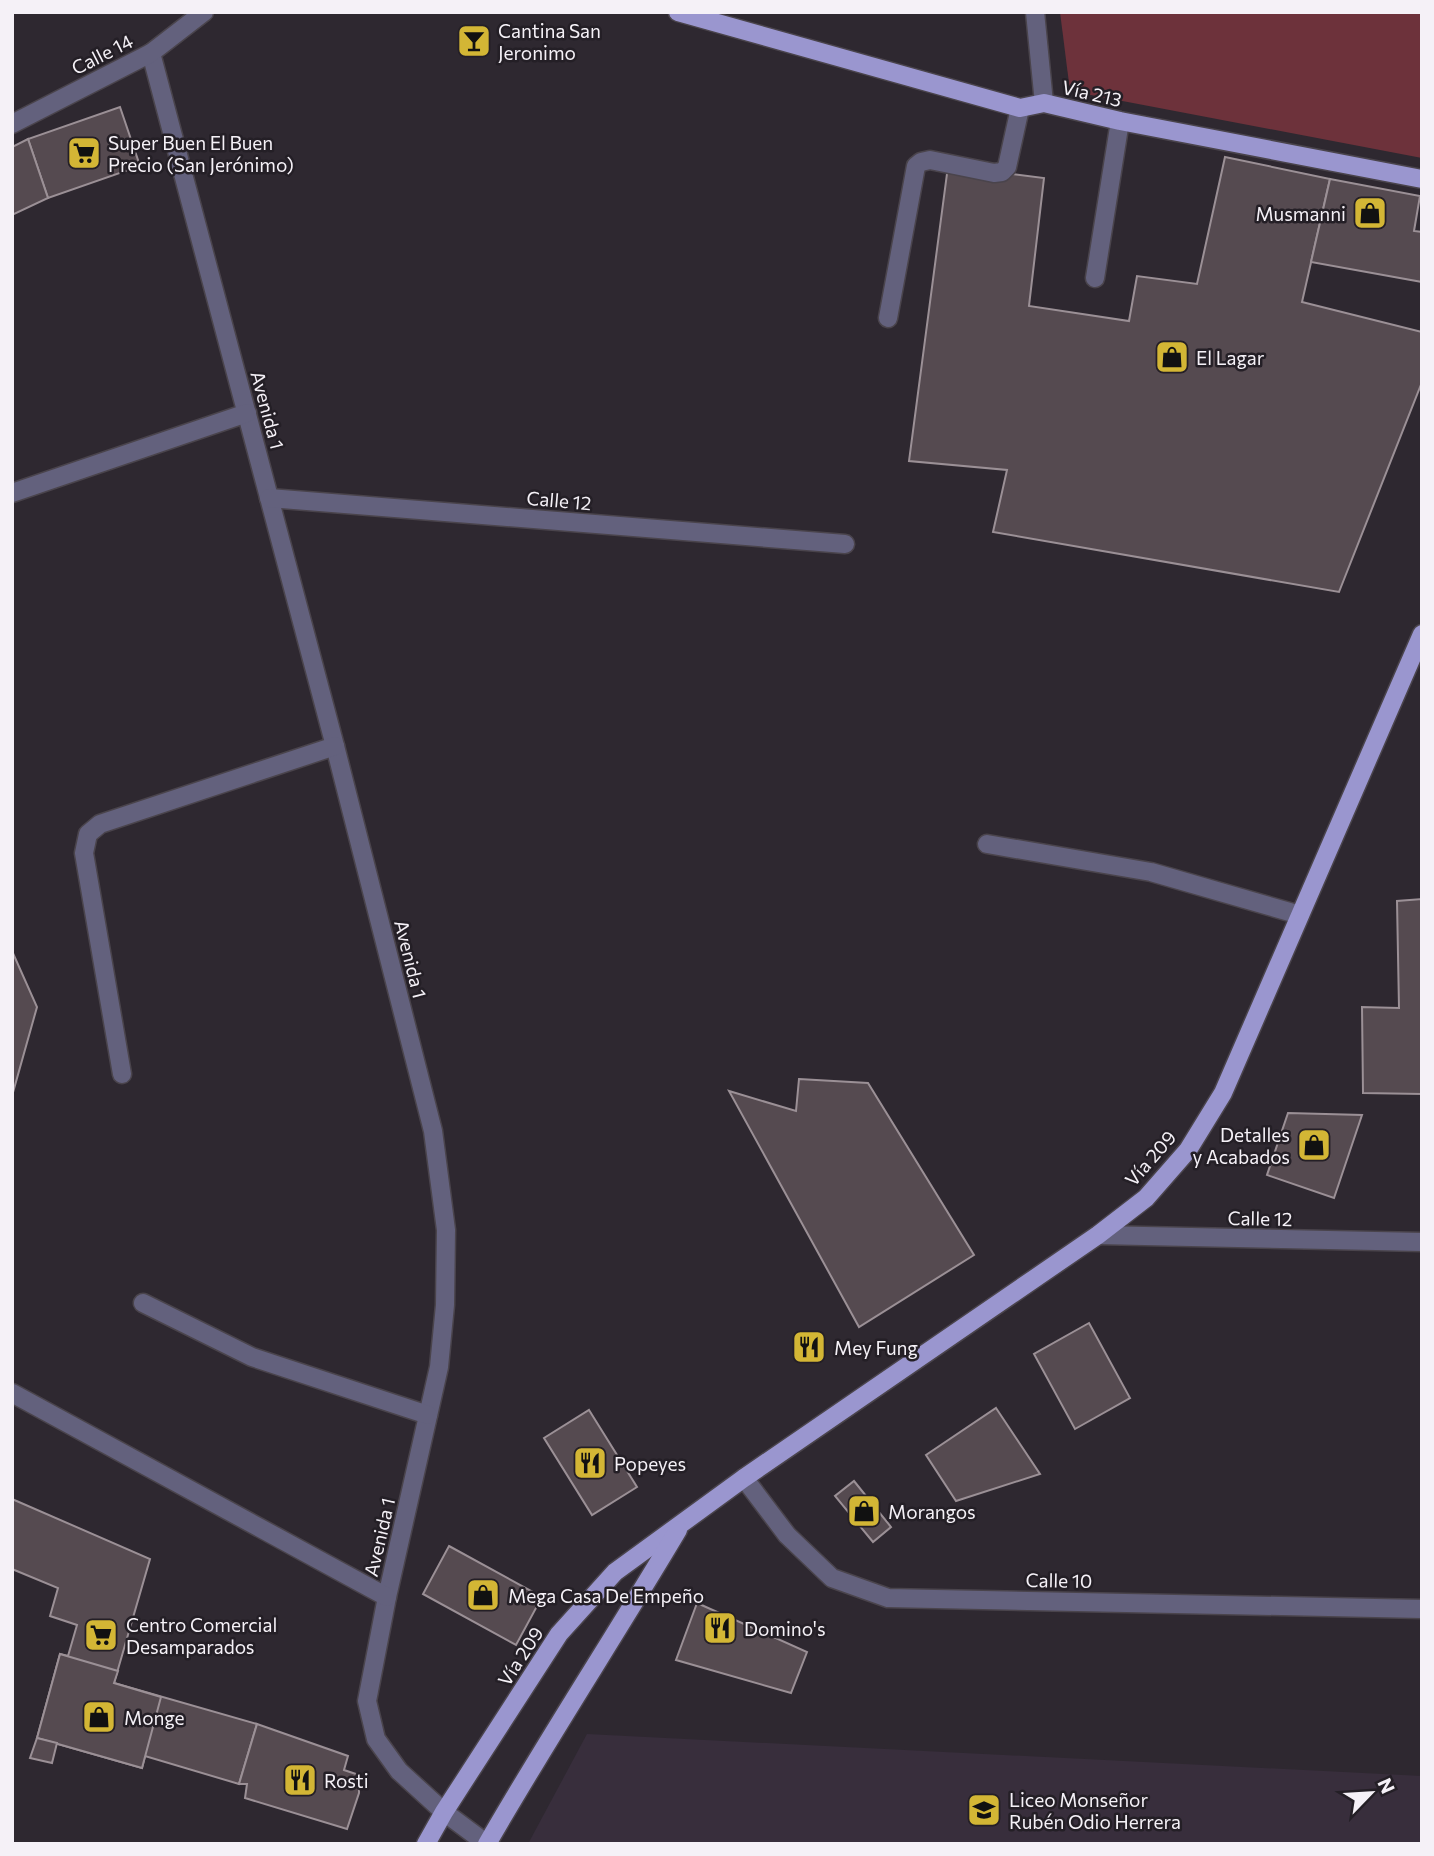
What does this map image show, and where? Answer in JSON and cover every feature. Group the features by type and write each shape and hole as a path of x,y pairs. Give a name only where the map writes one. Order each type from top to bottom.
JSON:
{"main road":[{"name":"Vía 213","path":"678,12 1020,108 1044,103 1120,121 1422,180"},
{"name":"Vía 209","path":"426,1844 559,1634 615,1572 744,1478 1098,1235 1146,1198 1188,1150 1223,1093 1422,635"},
{"name":"Vía 209","path":"487,1844 541,1750 683,1521"}],"street":[{"name":"Calle 14","path":"12,124 151,53 204,12"},
{"path":"1035,12 1044,103"},
{"name":"Avenida 1","path":"151,53 335,746 433,1130 446,1230 445,1305 439,1367 387,1597 367,1701 376,1739 400,1771 444,1812 487,1844"},
{"path":"888,318 916,166 930,160 994,173 1002,172 1007,167 1020,108"},
{"path":"1095,278 1120,121"},
{"path":"12,493 247,413"},
{"name":"Calle 12","path":"269,498 845,544"},
{"path":"122,1074 84,853 88,834 100,824 335,746"},
{"path":"987,844 1151,872 1300,915"},
{"name":"Calle 12","path":"1098,1235 1422,1242"},
{"path":"143,1303 253,1357 428,1415"},
{"path":"12,1393 387,1597"},
{"name":"Calle 10","path":"744,1478 787,1535 832,1578 888,1598 1422,1609"}],"shaded area":[{"path":"1060,12 1422,12 1422,158 1070,91"},
{"name":"Liceo Monseñor Rubén Odio Herrera","path":"587,1734 1422,1776 1422,1844 528,1844"}],"building":[{"name":"Super Buen El Buen Precio (San Jerónimo)","path":"120,107 140,166 48,198 28,139"},
{"path":"28,139 48,198 12,215 12,147"},
{"name":"El Lagar","path":"1225,157 1330,179 1302,302 1422,332 1422,382 1339,592 993,532 1007,470 909,461 948,166 1044,178 1029,306 1129,321 1137,276 1197,284"},
{"name":"Musmanni","path":"1330,179 1420,196 1414,231 1422,232 1422,282 1311,262"},
{"path":"1422,899 1422,1094 1363,1093 1362,1007 1399,1008 1397,901"},
{"path":"12,951 37,1007 12,1096"},
{"path":"799,1079 868,1083 974,1255 859,1327 729,1091 796,1111"},
{"name":"Detalles y Acabados","path":"1288,1113 1362,1115 1334,1198 1267,1175"},
{"path":"1089,1323 1130,1398 1075,1429 1034,1354"},
{"path":"996,1408 1040,1474 956,1501 926,1455"},
{"name":"Popeyes","path":"589,1410 637,1487 592,1515 544,1438"},
{"name":"Morangos","path":"854,1481 891,1527 873,1542 835,1496"},
{"name":"Centro Comercial Desamparados","path":"12,1499 150,1559 114,1683 257,1724 239,1784 145,1756 142,1768 37,1738 60,1654 68,1656 77,1625 50,1616 58,1588 12,1569"},
{"name":"Mega Casa De Empeño","path":"449,1546 542,1597 516,1645 423,1594"},
{"name":"Domino's","path":"697,1603 807,1652 791,1693 676,1660"},
{"name":"Monge","path":"60,1654 118,1671 114,1683 161,1697 142,1768 37,1738"},
{"name":"Rosti","path":"257,1724 348,1756 344,1770 359,1775 359,1793 347,1829 245,1798 247,1784 239,1784"},
{"path":"37,1738 57,1743 52,1763 30,1758"}],"place":[{"name":"Cantina San Jeronimo","path":"474,41"},
{"name":"Super Buen El Buen Precio (San Jerónimo)","path":"84,153"},
{"name":"Musmanni","path":"1370,213"},
{"name":"El Lagar","path":"1172,357"},
{"name":"Detalles y Acabados","path":"1314,1145"},
{"name":"Mey Fung","path":"809,1347"},
{"name":"Popeyes","path":"590,1463"},
{"name":"Morangos","path":"864,1511"},
{"name":"Mega Casa De Empeño","path":"483,1595"},
{"name":"Domino's","path":"720,1628"},
{"name":"Centro Comercial Desamparados","path":"101,1635"},
{"name":"Monge","path":"99,1717"},
{"name":"Rosti","path":"300,1780"},
{"name":"Liceo Monseñor Rubén Odio Herrera","path":"984,1810"}]}
